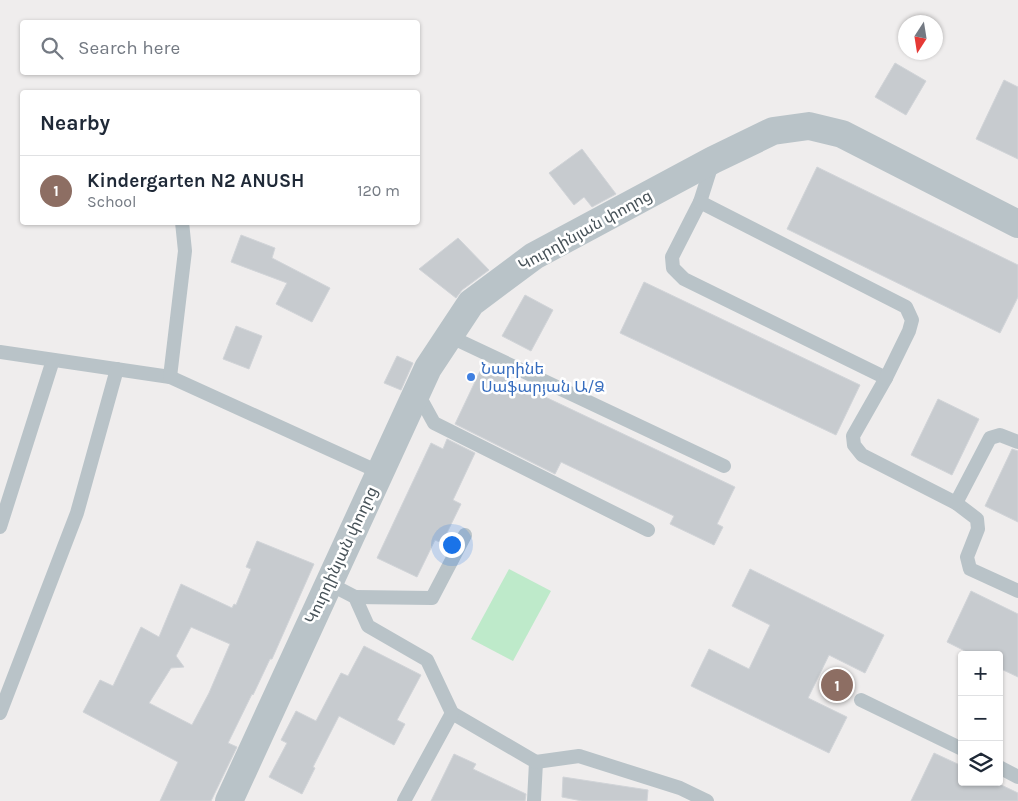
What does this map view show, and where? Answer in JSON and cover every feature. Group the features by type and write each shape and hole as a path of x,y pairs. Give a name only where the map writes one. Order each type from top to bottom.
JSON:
{"street":[{"name":"Կուրղինյան փողոց","path":"229,801 428,368 472,303 534,256 713,160 774,131 809,126 842,134 1018,224"}],"lane":[{"path":"713,160 700,202 672,257 673,268 684,279 886,378"},
{"path":"700,202 906,307 912,320 909,332 886,378 853,436 854,445 862,455 956,503 977,519 978,529 968,557 970,569 1018,591"},
{"path":"170,377 185,251 182,225"},
{"path":"450,336 724,466"},
{"path":"0,352 170,377 380,472"},
{"path":"0,527 53,360"},
{"path":"0,713 78,513 117,369"},
{"path":"417,392 434,423 648,530"},
{"path":"956,503 990,438 1000,435 1018,442"},
{"path":"328,583 355,597 432,598 465,535"},
{"path":"355,597 368,626 427,660 452,713 536,762 579,756 680,788 707,801"},
{"path":"861,700 958,747"},
{"path":"404,801 452,713"},
{"path":"534,801 536,762"},
{"path":"1003,769 1018,776"}],"green space":[{"path":"509,569 551,591 513,661 471,639"}],"building":[{"path":"895,63 926,81 906,115 875,97"},
{"path":"1004,80 1018,87 1018,159 976,139"},
{"path":"582,149 616,194 592,207 584,197 574,205 549,173"},
{"path":"817,167 1018,265 1018,297 1000,333 787,229"},
{"path":"241,235 275,248 272,258 330,288 312,322 276,304 287,283 231,262"},
{"path":"458,238 489,270 462,290 456,298 419,269"},
{"path":"644,282 860,385 836,435 620,333"},
{"path":"525,295 553,310 531,351 502,336"},
{"path":"236,326 262,336 249,369 223,359"},
{"path":"397,356 413,363 401,390 384,383"},
{"path":"482,367 735,487 717,524 723,527 714,545 670,524 674,516 561,462 555,474 455,424"},
{"path":"938,399 979,419 952,475 911,455"},
{"path":"447,439 475,453 453,500 461,504 442,543 435,540 417,577 377,558 431,443 443,449"},
{"path":"1012,449 1018,451 1018,522 985,506"},
{"path":"257,541 314,564 272,659 270,659 228,743 237,747 211,801 160,801 178,762 83,712 100,680 113,686 141,627 159,637 181,584 232,608 234,604 236,605 251,569 246,567","holes":["191,627 230,644 209,693 192,725 149,703 171,668 184,667 176,656"]},
{"path":"750,569 884,635 865,673 829,655 808,698 847,717 829,753 691,686 709,649 749,669 770,625 732,606"},
{"path":"971,591 1018,614 1018,677 1003,670 1003,651 965,651 947,642"},
{"path":"364,646 421,675 397,720 405,724 394,745 339,716 313,767 315,768 302,794 269,777 287,743 281,740 296,711 316,721 341,673 348,676"},
{"path":"934,753 958,764 958,786 1003,786 1018,793 1018,801 911,801"},
{"path":"454,754 476,764 473,769 526,794 525,801 431,801"},
{"path":"563,777 648,790 647,801 582,801 562,797"}],"place":[{"name":"Նարինե Սաֆարյան Ա/Ձ","path":"471,377"},
{"name":"Kindergarten N2 ANUSH","path":"837,685"}]}
